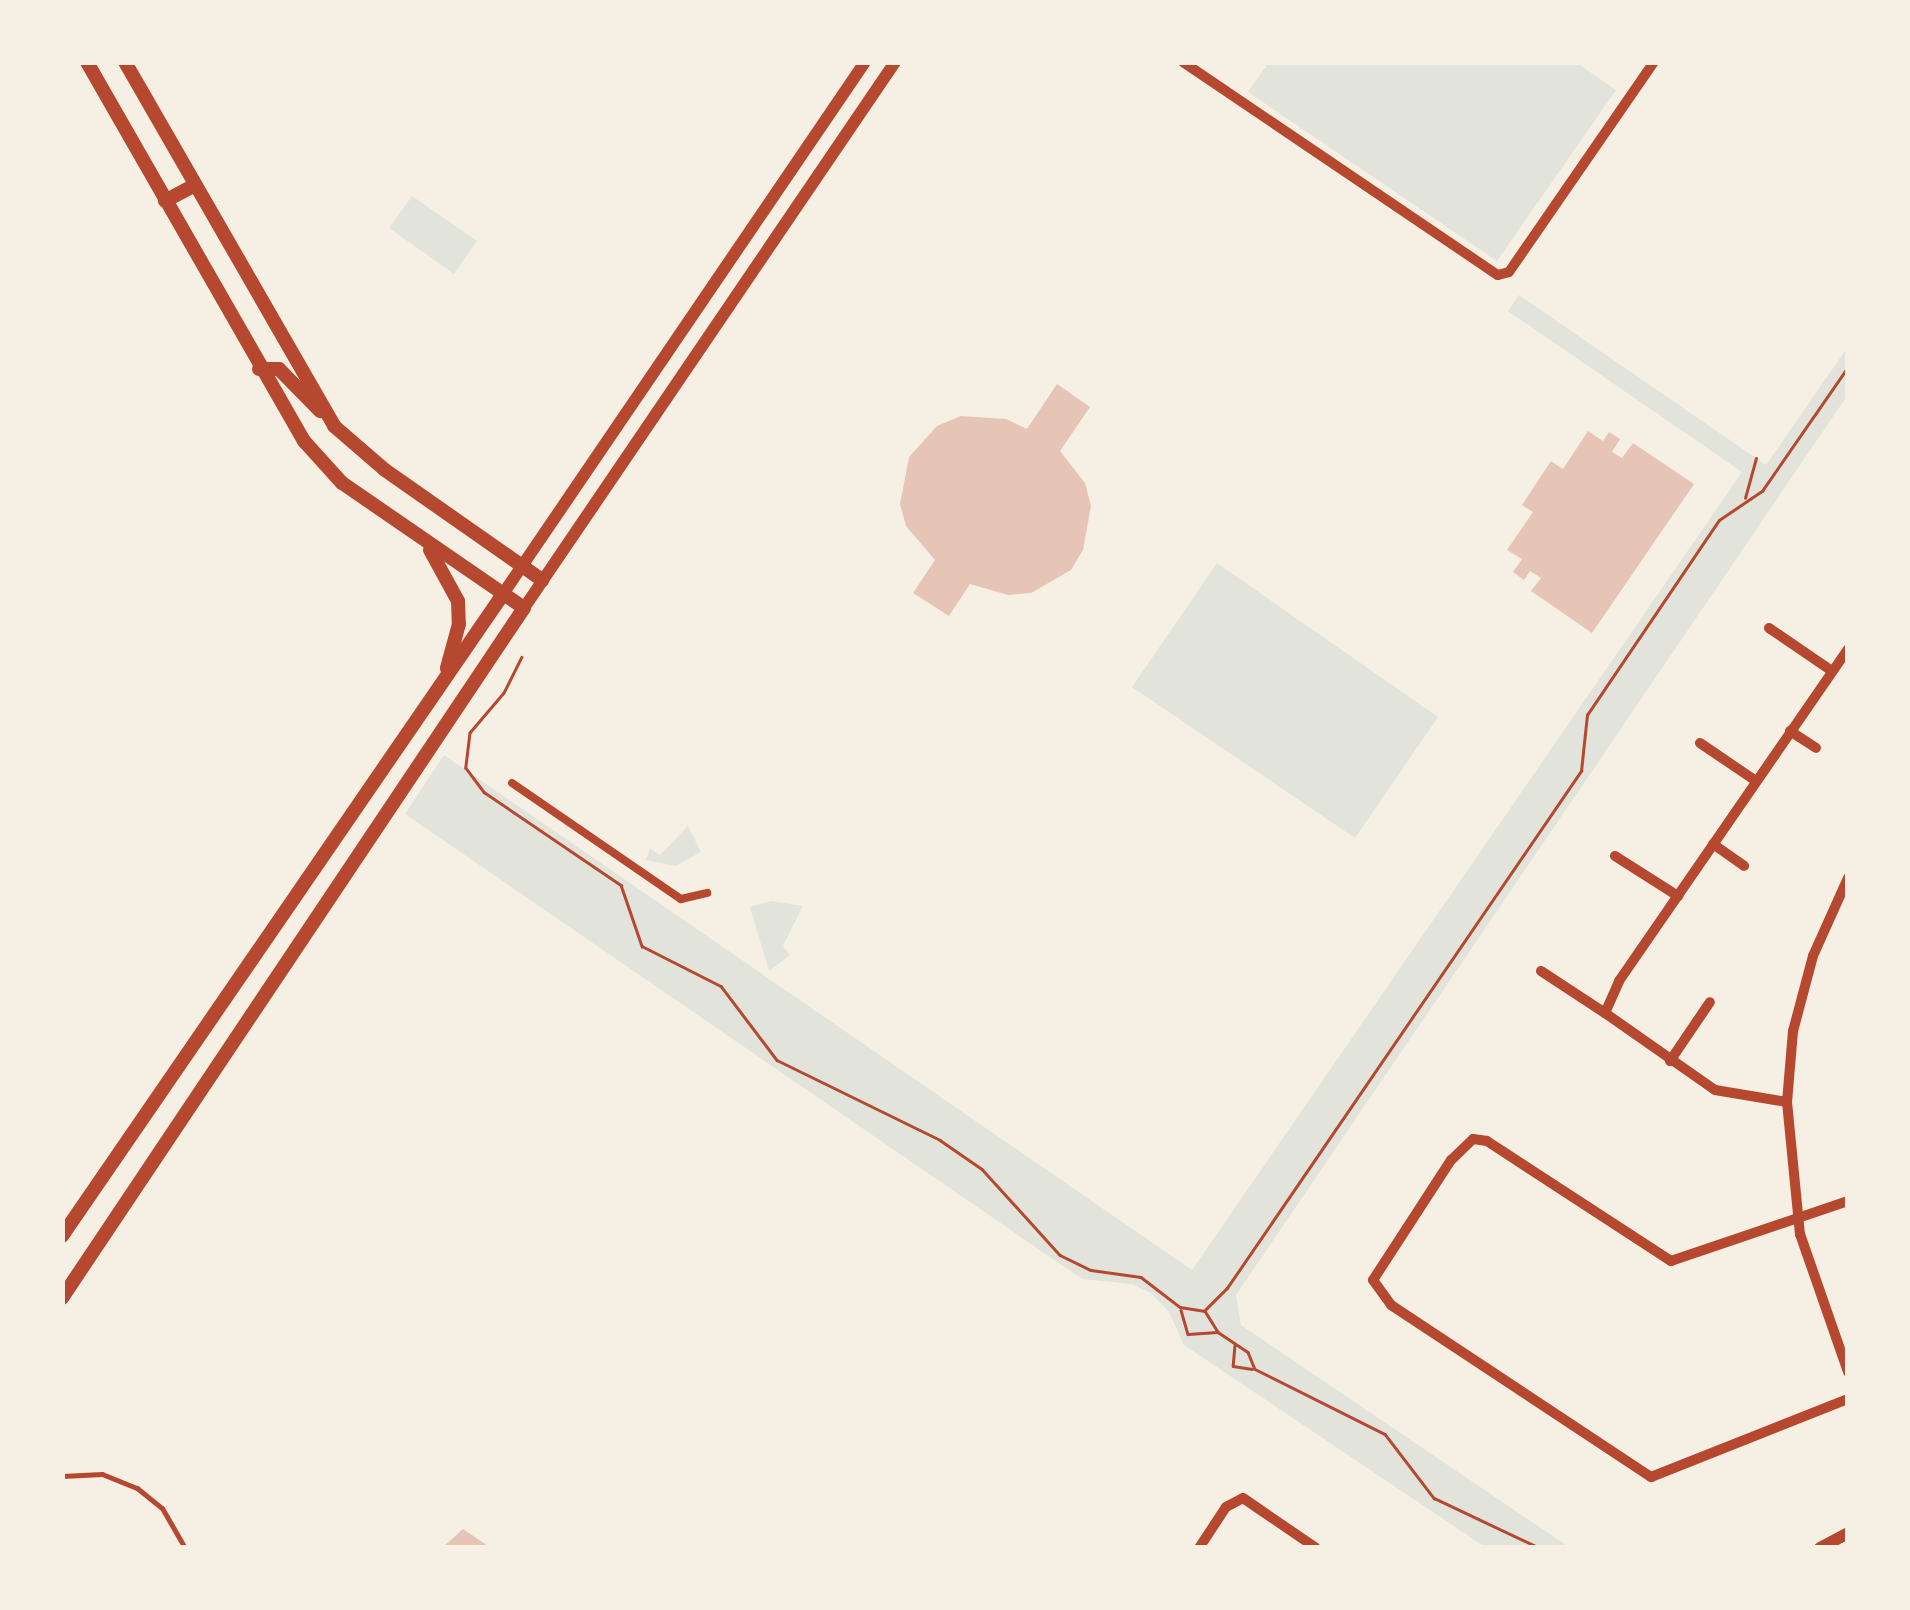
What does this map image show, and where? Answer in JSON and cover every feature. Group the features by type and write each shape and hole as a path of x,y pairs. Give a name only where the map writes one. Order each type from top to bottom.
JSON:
{"main road":[{"path":"62,1298 524,608 342,483 304,441 259,369 87,62"},
{"path":"125,62 325,414"},
{"path":"165,201 195,185"},
{"path":"259,369 279,369 359,451 542,580"},
{"path":"424,541 458,602 460,624 442,685"},
{"path":"62,1236 503,594"},
{"path":"348,817 372,833"}],"street":[{"path":"503,594 865,62"},
{"path":"524,608 895,62"},
{"path":"1183,62 1498,274 1509,272 1654,62"},
{"path":"1769,628 1832,671"},
{"path":"1606,1013 1678,896 1848,649"},
{"path":"1790,731 1816,748"},
{"path":"1700,743 1756,780"},
{"path":"512,783 681,899 707,893"},
{"path":"1713,844 1744,866"},
{"path":"1615,856 1678,896"},
{"path":"1845,886 1813,956 1793,1031 1787,1102 1797,1220 1848,1372"},
{"path":"1542,971 1715,1090 1787,1102"},
{"path":"1670,1060 1710,1002"},
{"path":"1848,1201 1671,1261 1487,1141 1473,1139 1451,1160 1373,1280 1384,1300 1651,1476 1848,1398"},
{"path":"1199,1548 1212,1528 1243,1498 1316,1548"},
{"path":"1820,1548 1848,1533"}],"lane":[{"path":"62,1476 102,1474 137,1488 162,1508 185,1548"}],"path":[{"path":"1205,1311 1580,771 1587,715 1719,520 1768,484 1848,367"},
{"path":"1746,500 1745,480 1756,458"},
{"path":"522,657 464,747 474,783 611,876 626,896 642,946 722,986 778,1060 953,1148 1001,1185 1049,1244 1076,1264 1140,1277 1180,1307 1205,1311 1218,1332 1236,1344 1255,1369"},
{"path":"1180,1307 1188,1334 1218,1332"},
{"path":"1236,1344 1233,1366 1255,1369 1364,1419 1384,1434 1434,1498 1540,1548"}],"shaded area":[{"path":"1269,62 1577,63 1616,90 1497,261 1248,92"},
{"path":"412,196 477,241 454,274 389,228"},
{"path":"1519,295 1766,465 1847,348 1847,396 1236,1295 1241,1325 1569,1547 1485,1547 1184,1345 1169,1312 1151,1293 1132,1284 1082,1279 405,814 444,755 1192,1270 1742,472 1508,311"},
{"path":"1217,563 1438,717 1355,838 1132,687"},
{"path":"688,826 701,852 676,866 646,860 650,849 660,855"},
{"path":"771,901 803,906 783,946 790,955 769,971 750,907"}],"building":[{"path":"1057,384 1090,407 1060,451 1085,483 1091,506 1083,550 1071,570 1031,593 1008,595 970,584 949,616 913,593 935,560 906,526 900,504 909,457 937,426 961,416 1006,419 1027,429"},
{"path":"1588,431 1603,441 1609,432 1620,439 1612,452 1622,458 1633,443 1694,484 1592,633 1531,591 1541,578 1530,571 1524,580 1513,572 1522,559 1507,550 1533,512 1522,505 1551,461 1563,469"},
{"path":"463,1529 491,1548 442,1548"}]}
